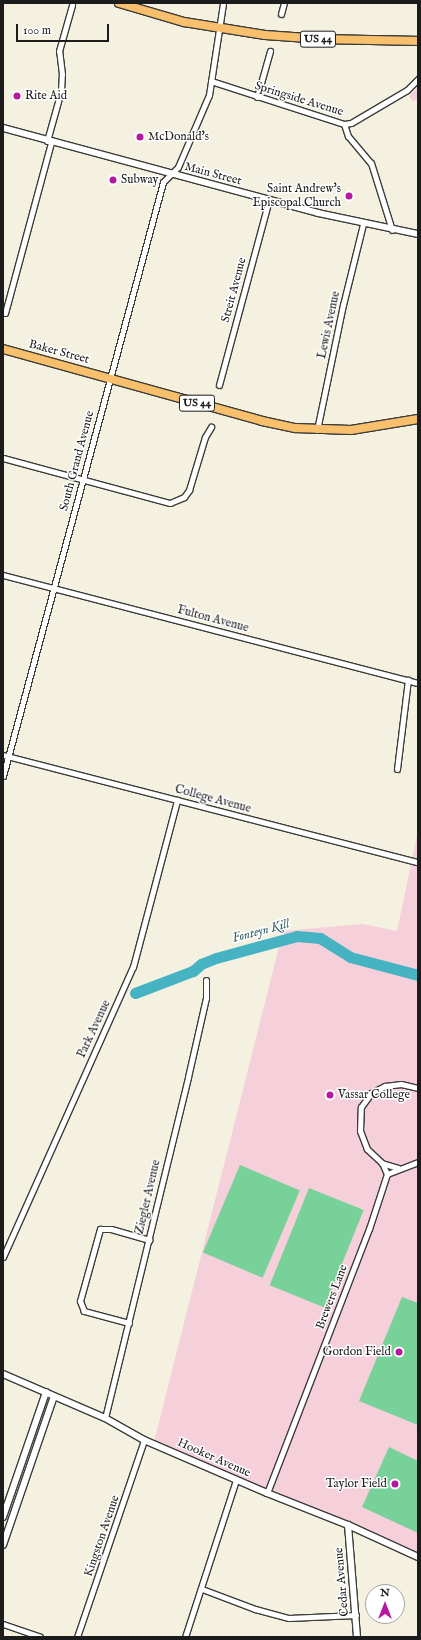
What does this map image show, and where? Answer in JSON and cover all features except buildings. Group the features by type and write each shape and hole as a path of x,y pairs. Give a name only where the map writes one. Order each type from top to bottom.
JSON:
{"highway":[{"name":"US 44","path":"119,3 162,16 218,28 310,39 418,41"},
{"name":"Baker Street","path":"3,349 110,379"},
{"name":"US 44","path":"110,379 262,421 317,430 362,429 418,419"}],"street":[{"name":"South Grand Avenue","path":"3,776 6,756 54,588 163,182 178,167 205,107 211,81 223,3"},
{"path":"281,14 284,3"},
{"path":"5,313 61,91 62,74 59,51 72,5"},
{"path":"257,97 270,51"},
{"name":"Springside Avenue","path":"211,81 344,124 352,122 407,90 418,79"},
{"path":"344,124 348,136 371,164 392,230"},
{"name":"Main Street","path":"3,128 269,200 364,224 418,234"},
{"name":"Streit Avenue","path":"219,385 269,200"},
{"name":"Lewis Avenue","path":"317,430 343,305 364,224"},
{"path":"3,458 163,502 177,501 189,490 205,437 211,427"},
{"name":"Fulton Avenue","path":"3,575 418,683"},
{"path":"397,769 408,680"},
{"name":"College Avenue","path":"6,756 418,862"},
{"name":"Park Avenue","path":"3,1258 133,967 177,800"},
{"name":"Ziegler Avenue","path":"106,1418 188,1077 206,998 206,980"},
{"path":"398,1168 382,1163 372,1155 362,1138 360,1115 364,1101 371,1093 385,1086 401,1084 418,1088"},
{"path":"382,1163 387,1174 398,1168 418,1162"},
{"name":"Brewers Lane","path":"267,1493 334,1320 387,1174"},
{"path":"129,1323 84,1311 80,1300 100,1229 111,1229 149,1240"},
{"name":"Hooker Avenue","path":"3,1374 106,1418 144,1440 267,1493 348,1525 418,1557"},
{"path":"3,1517 46,1392"},
{"path":"3,1544 54,1396"},
{"name":"Kingston Avenue","path":"77,1637 144,1440"},
{"path":"185,1637 202,1589 236,1480"},
{"name":"Cedar Avenue","path":"348,1525 357,1637"},
{"path":"202,1589 255,1609 289,1618 356,1615"},
{"path":"3,1624 40,1637"}],"shaded area":[{"path":"418,88 418,97 413,102 409,96"},
{"name":"Vassar College","path":"418,831 418,1557 348,1524 154,1442 283,931 363,924 397,931"}],"green space":[{"path":"240,1165 300,1190 263,1278 203,1252"},
{"path":"309,1188 364,1210 324,1307 270,1285"},
{"name":"Gordon Field","path":"402,1297 418,1303 418,1425 359,1401"},
{"name":"Taylor Field","path":"389,1447 418,1461 418,1533 362,1507"}],"waterway":[{"name":"Fonteyn Kill","path":"135,993 193,971 201,964 216,958 297,936 320,938 350,957 418,975"}],"place":[{"name":"Rite Aid","path":"17,96"},
{"name":"McDonald's","path":"140,137"},
{"name":"Subway","path":"113,180"},
{"name":"Saint Andrew's Episcopal Church","path":"349,196"},
{"name":"Vassar College","path":"330,1095"},
{"name":"Gordon Field","path":"399,1352"},
{"name":"Taylor Field","path":"395,1484"}]}
